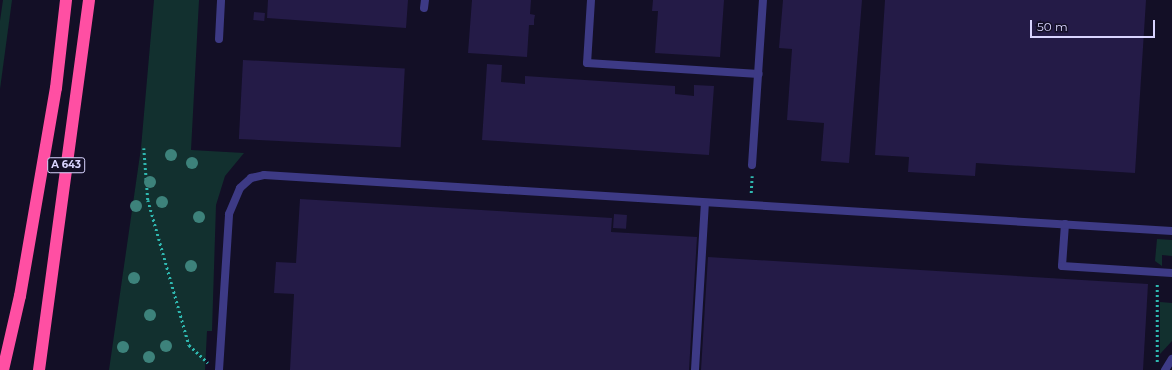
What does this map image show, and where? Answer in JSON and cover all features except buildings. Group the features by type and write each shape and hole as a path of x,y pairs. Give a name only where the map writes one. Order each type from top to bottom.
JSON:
{"highway":[{"name":"A 643","path":"3,370 56,88 66,0"},
{"name":"A 643","path":"36,370 43,330 89,0"},
{"path":"39,370 43,330"}],"lane":[{"path":"219,39 221,0"},
{"path":"591,0 587,63 758,74"},
{"path":"752,164 763,0"},
{"path":"220,368 229,214 240,188 251,178 264,175 1172,231"},
{"path":"695,370 705,203"},
{"path":"1065,224 1062,266 1172,273"},
{"path":"1165,370 1172,359"}],"path":[{"path":"144,148 148,200 189,345 207,363 220,368"},
{"path":"1157,278 1154,351 1157,364"}],"green space":[{"path":"3,0 12,0 0,89 0,21"},
{"path":"154,0 199,0 191,150 244,153 225,176 216,205 212,331 207,331 205,370 109,370 141,148"},
{"path":"1157,239 1172,240 1172,256 1162,255 1162,266 1155,261"},
{"path":"1160,302 1172,303 1172,341 1160,354"}]}
